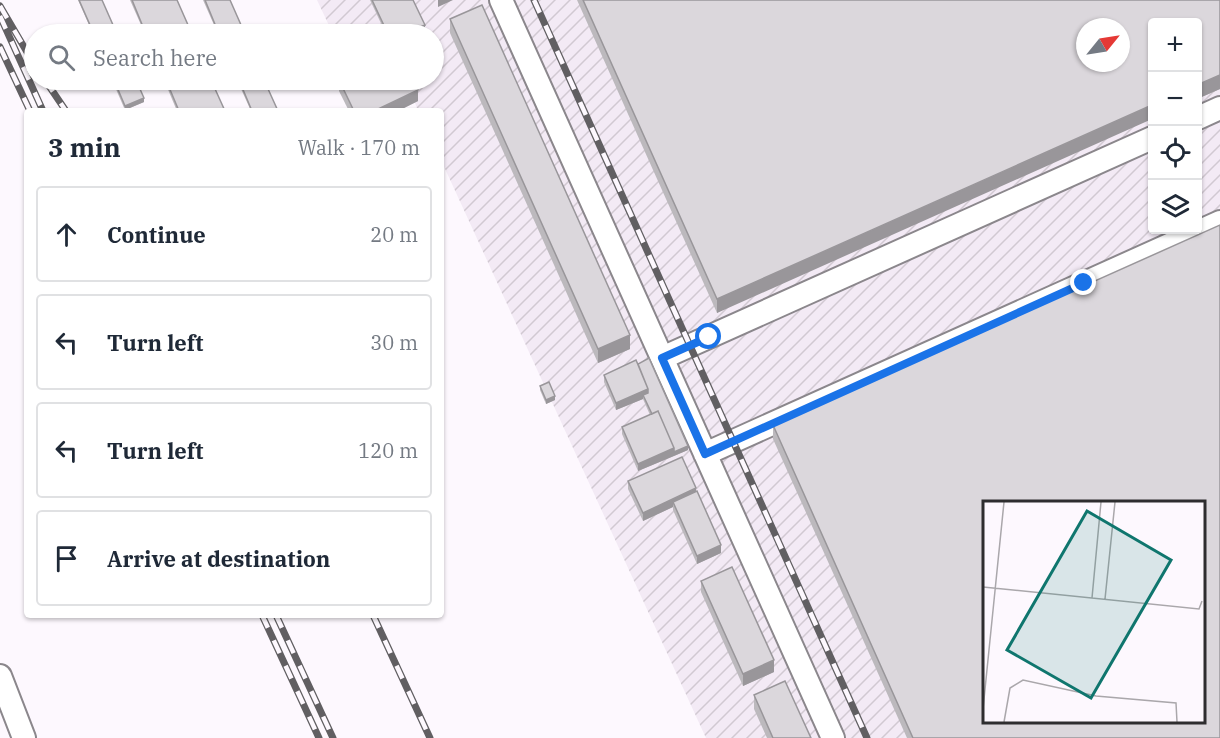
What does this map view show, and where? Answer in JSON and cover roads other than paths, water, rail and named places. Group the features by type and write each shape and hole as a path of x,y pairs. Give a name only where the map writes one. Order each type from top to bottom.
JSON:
{"street":[{"path":"501,0 833,738"},
{"path":"1202,116 1220,108"},
{"path":"662,358 1148,140"},
{"path":"705,454 1220,222"},
{"path":"0,676 24,738"}],"railway":[{"path":"534,0 867,738"},
{"path":"0,6 24,47"},
{"path":"0,16 24,69"},
{"path":"0,47 29,108"},
{"path":"33,90 42,108"},
{"path":"52,90 64,108"},
{"path":"263,618 319,738"},
{"path":"277,618 333,738"},
{"path":"374,618 430,738"}]}
